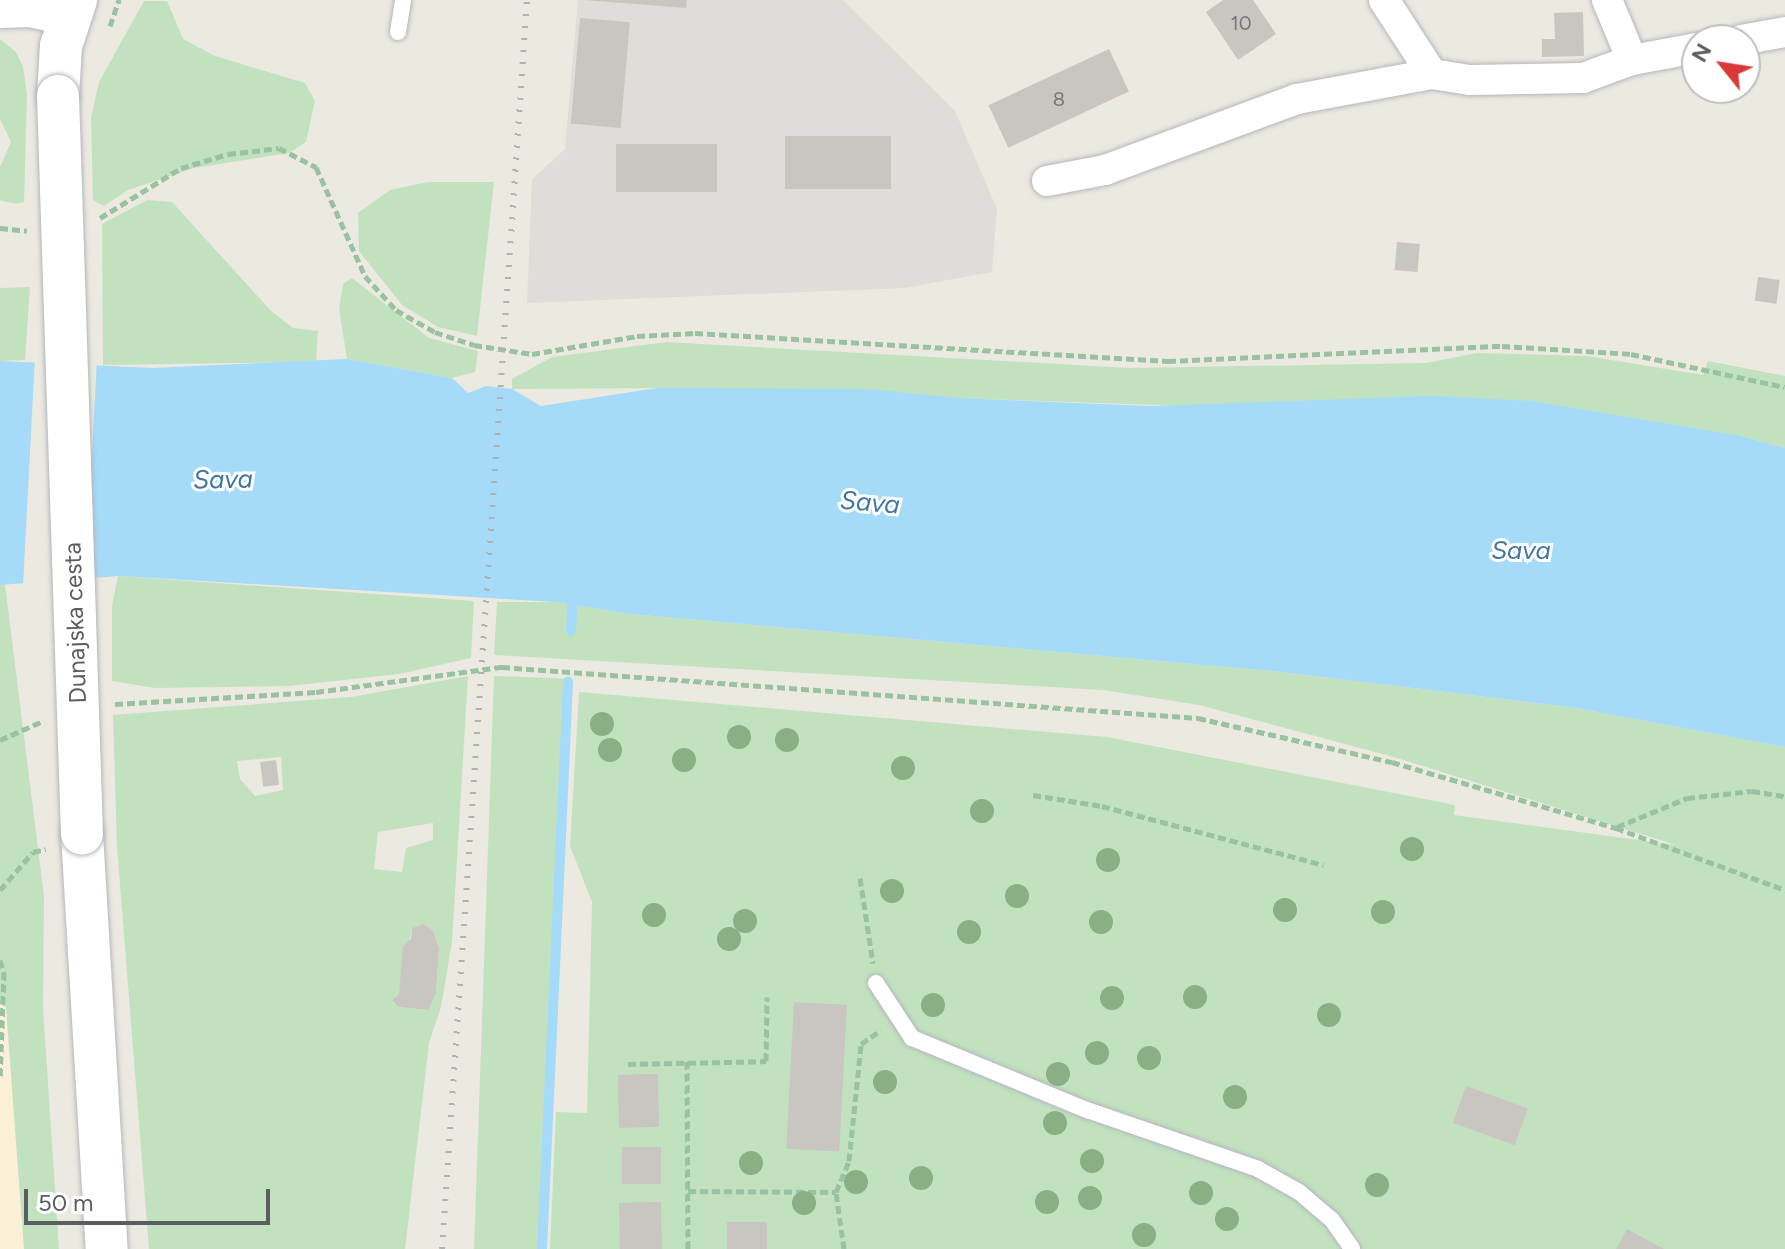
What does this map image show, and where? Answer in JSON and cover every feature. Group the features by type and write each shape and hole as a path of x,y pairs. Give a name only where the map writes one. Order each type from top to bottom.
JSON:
{"main road":[{"path":"0,7 72,8"},
{"name":"Dunajska cesta","path":"72,8 61,46 58,96 70,840 107,1249"}],"street":[{"path":"1384,0 1432,74"},
{"path":"1607,0 1632,60"},
{"path":"1761,36 1785,32"},
{"path":"1047,181 1105,170 1297,99 1432,74 1470,80 1583,78 1632,60 1681,51"}],"lane":[{"path":"398,32 403,0"},
{"path":"876,983 912,1038 1087,1110 1258,1169 1299,1192 1332,1220 1352,1249"}],"path":[{"path":"88,220 143,196 181,168 228,154 279,148 316,167 365,276 396,310 435,332 474,345 532,354 637,336 695,333 1168,361 1502,346 1631,354 1785,387"},
{"path":"0,228 43,228"},
{"path":"109,705 287,695 502,667 1198,718 1392,762 1616,828 1785,890"},
{"path":"0,740 57,715"},
{"path":"1616,828 1687,798 1752,791 1785,796"},
{"path":"1033,795 1102,806 1323,865"},
{"path":"0,890 33,852 70,840"},
{"path":"860,878 876,983"},
{"path":"0,960 4,987 0,1079"},
{"path":"628,1064 766,1061 767,997"},
{"path":"844,1249 836,1192 849,1161 861,1044 898,1017"},
{"path":"687,1061 688,1249"},
{"path":"688,1191 836,1192"}],"shaded area":[{"path":"578,0 843,0 955,111 997,209 992,272 904,288 527,303 532,179 565,149"},
{"path":"0,1005 6,1006 24,1249 0,1249"}],"green space":[{"path":"144,1 167,1 183,39 215,56 305,83 315,101 306,142 289,153 194,168 128,190 104,206 93,200 91,118 99,82"},
{"path":"0,39 16,52 23,67 27,95 24,202 16,204 0,200 0,167 11,142 0,119"},
{"path":"428,182 494,182 477,336 438,327 402,305 359,251 358,213 390,190"},
{"path":"147,200 172,202 271,311 293,328 318,331 316,362 103,365 102,224"},
{"path":"352,278 429,338 478,351 475,372 452,378 347,359 339,309 343,284"},
{"path":"30,287 25,360 0,361 0,288"},
{"path":"666,342 1130,368 1426,363 1477,353 1587,356 1703,375 1708,361 1785,376 1785,448 1741,436 1216,407 657,388 512,389 512,379 552,357"},
{"path":"118,576 474,601 471,658 399,674 289,686 155,688 112,681 112,606"},
{"path":"0,585 5,585 44,897 43,1008 59,1249 24,1249 6,1007 0,1005"},
{"path":"497,602 555,602 631,614 1282,672 1570,707 1785,747 1785,1249 550,1249 556,1112 587,1113 592,902 570,846 579,692 1107,737 1455,805 1454,815 1676,845 1394,757 1199,705 1103,690 494,655"},
{"path":"468,676 452,942 441,1007 429,1043 405,1249 149,1249 117,847 113,715 351,697","holes":["281,757 283,790 255,796 240,779 237,761","433,823 433,840 406,848 402,872 374,869 378,832","423,924 433,930 439,948 436,993 427,1010 398,1007 392,1000 399,994 412,928"]},
{"path":"494,676 566,679 546,1249 474,1249"}],"water":[{"name":"Sava","path":"347,359 452,378 468,393 486,386 512,389 541,406 657,388 868,389 958,398 1150,406 1431,396 1532,401 1741,436 1785,448 1785,747 1570,707 1282,672 631,614 555,602 118,576 0,585 0,361 153,368"}],"pier":[{"path":"35,357 97,360 85,589 23,586"}],"building":[{"path":"584,0 687,0 686,8"},
{"path":"1223,0 1253,0 1276,34 1238,60 1206,12"},
{"path":"1583,12 1584,56 1542,57 1542,39 1555,39 1554,13"},
{"path":"580,18 630,22 621,128 571,124"},
{"path":"1109,49 1129,92 1008,148 988,105"},
{"path":"785,136 891,136 891,189 785,189"},
{"path":"616,144 717,144 717,192 616,192"},
{"path":"1397,242 1420,244 1417,272 1395,270"},
{"path":"1758,277 1780,280 1776,304 1755,301"},
{"path":"276,760 279,785 263,787 260,762"},
{"path":"423,924 433,930 439,948 436,993 428,1010 398,1007 392,1000 399,994 403,946 411,939 412,928"},
{"path":"794,1002 847,1005 839,1152 786,1149"},
{"path":"658,1074 659,1127 619,1128 618,1075"},
{"path":"1466,1086 1528,1109 1515,1145 1453,1123"},
{"path":"622,1147 661,1147 661,1184 622,1184"},
{"path":"661,1202 662,1249 620,1249 619,1203"},
{"path":"727,1222 767,1222 767,1249 727,1249"},
{"path":"1627,1229 1664,1249 1616,1249"}],"waterway":[{"path":"571,631 573,593"},
{"path":"542,1249 568,682"}],"railway":[{"path":"442,1249 527,0"}]}
